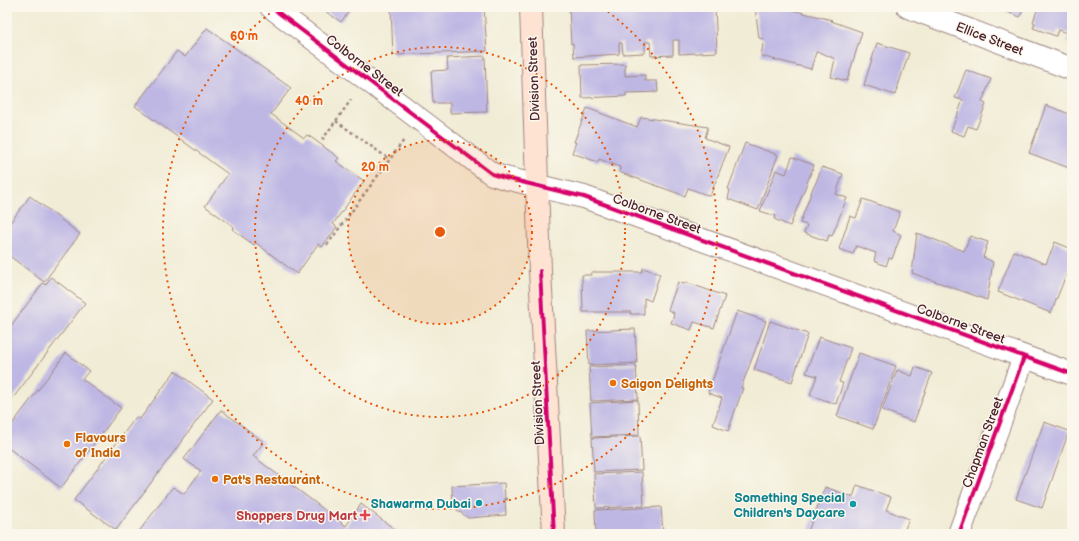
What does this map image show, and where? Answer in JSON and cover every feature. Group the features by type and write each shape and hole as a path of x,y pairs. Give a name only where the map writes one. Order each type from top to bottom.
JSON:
{"main road":[{"name":"Division Street","path":"531,7 540,271 554,534"}],"street":[{"name":"Colborne Street","path":"272,7 492,174 584,197 1072,374"},
{"name":"Ellice Street","path":"908,7 1072,69"},
{"name":"Chapman Street","path":"959,534 1024,356"}],"path":[{"path":"322,140 353,98"},
{"path":"336,120 390,159"},
{"path":"327,245 406,137"}],"building":[{"path":"319,7 352,7 341,22"},
{"path":"391,7 484,7 487,51 393,55"},
{"path":"569,7 715,7 717,52 679,54 679,40 673,40 673,55 651,56 650,42 645,42 645,53 623,54 622,43 619,43 619,54 574,57 573,43 571,44"},
{"path":"755,7 780,7 832,20 831,21 862,32 847,81 831,77 835,59 822,53 816,52 811,69 761,56 764,39 759,38"},
{"path":"995,7 1024,7 1020,17"},
{"path":"1038,7 1072,7 1072,43 1067,41 1070,34 1058,30 1056,36 1033,28 1035,23 1033,22"},
{"path":"207,28 291,88 271,114 304,138 307,135 312,138 339,158 336,161 364,181 333,224 337,227 322,247 318,244 297,274 256,243 254,245 232,229 234,227 205,206 228,174 135,106 177,51 185,57"},
{"path":"877,43 909,53 895,95 864,85"},
{"path":"485,56 487,112 450,113 450,103 433,103 431,71 448,70 447,58"},
{"path":"625,64 625,76 645,75 645,81 657,81 658,92 626,93 626,96 582,98 581,65"},
{"path":"966,70 991,79 982,102 986,104 976,129 968,126 964,136 951,131 963,100 955,98"},
{"path":"1046,105 1072,115 1072,169 1029,153"},
{"path":"587,108 637,127 641,117 708,127 705,138 729,147 710,196 688,188 685,196 619,172 620,167 599,159 598,162 572,153 576,142 574,142"},
{"path":"745,143 778,155 758,210 728,199 730,190 728,189"},
{"path":"792,157 814,165 790,226 774,219 776,216 760,211 776,170 786,174"},
{"path":"822,167 843,174 836,194 847,198 832,236 829,235 827,241 804,233 807,225 800,223"},
{"path":"30,196 80,234 44,282 7,254 7,227"},
{"path":"863,199 900,212 893,231 901,235 892,259 889,258 886,266 874,261 876,253 856,246 853,254 839,249 850,216 856,218"},
{"path":"917,233 964,251 970,236 988,242 983,257 993,262 987,300 912,273"},
{"path":"1055,242 1072,249 1072,260 1051,313 998,292 1014,251 1046,264"},
{"path":"643,268 660,274 651,301 644,298 644,314 630,314 631,312 583,312 582,275 591,275 591,272 642,272"},
{"path":"51,277 85,303 7,406 7,331 43,283 45,285"},
{"path":"678,282 684,284 685,282 725,296 714,328 694,322 691,330 671,323 674,313 668,310"},
{"path":"737,311 766,321 741,388 743,388 728,431 713,425 722,398 708,393"},
{"path":"770,321 808,334 792,382 754,370"},
{"path":"635,329 637,363 589,365 587,331"},
{"path":"819,337 851,348 839,382 843,383 836,404 810,395 817,376 806,373"},
{"path":"66,353 89,371 82,379 121,408 61,488 7,447 7,431"},
{"path":"859,353 896,366 873,429 837,416"},
{"name":"Saigon Delights","path":"636,365 638,399 591,401 589,367"},
{"path":"915,367 932,373 914,422 882,410 897,370 912,376"},
{"path":"175,371 213,399 116,530 74,500 136,417 140,419"},
{"path":"638,400 639,435 592,437 590,403"},
{"path":"221,410 264,442 253,456 346,526 361,504 401,534 137,534 173,487 184,494 201,471 184,459"},
{"path":"1044,422 1069,431 1042,508 1016,499"},
{"path":"640,436 642,470 594,472 592,438"},
{"path":"642,472 644,506 596,508 594,474"},
{"name":"Shawarma Dubai","path":"504,483 506,515 468,518 453,507 452,486"},
{"name":"Something Special Children's Daycare","path":"857,485 891,497 886,510 909,519 903,534 807,534 825,487 853,497"},
{"path":"661,507 663,534 596,534 595,510"}],"cycle path":[{"path":"271,7 492,174 584,197 1072,374"},
{"path":"540,271 554,534"},
{"path":"959,534 1024,357"}],"place":[{"name":"Saigon Delights","path":"613,383"},
{"name":"Flavours of India","path":"67,444"},
{"name":"Pat's Restaurant","path":"215,479"},
{"name":"Shawarma Dubai","path":"479,503"},
{"name":"Something Special Children's Daycare","path":"853,504"},
{"name":"Shoppers Drug Mart","path":"365,515"}]}
